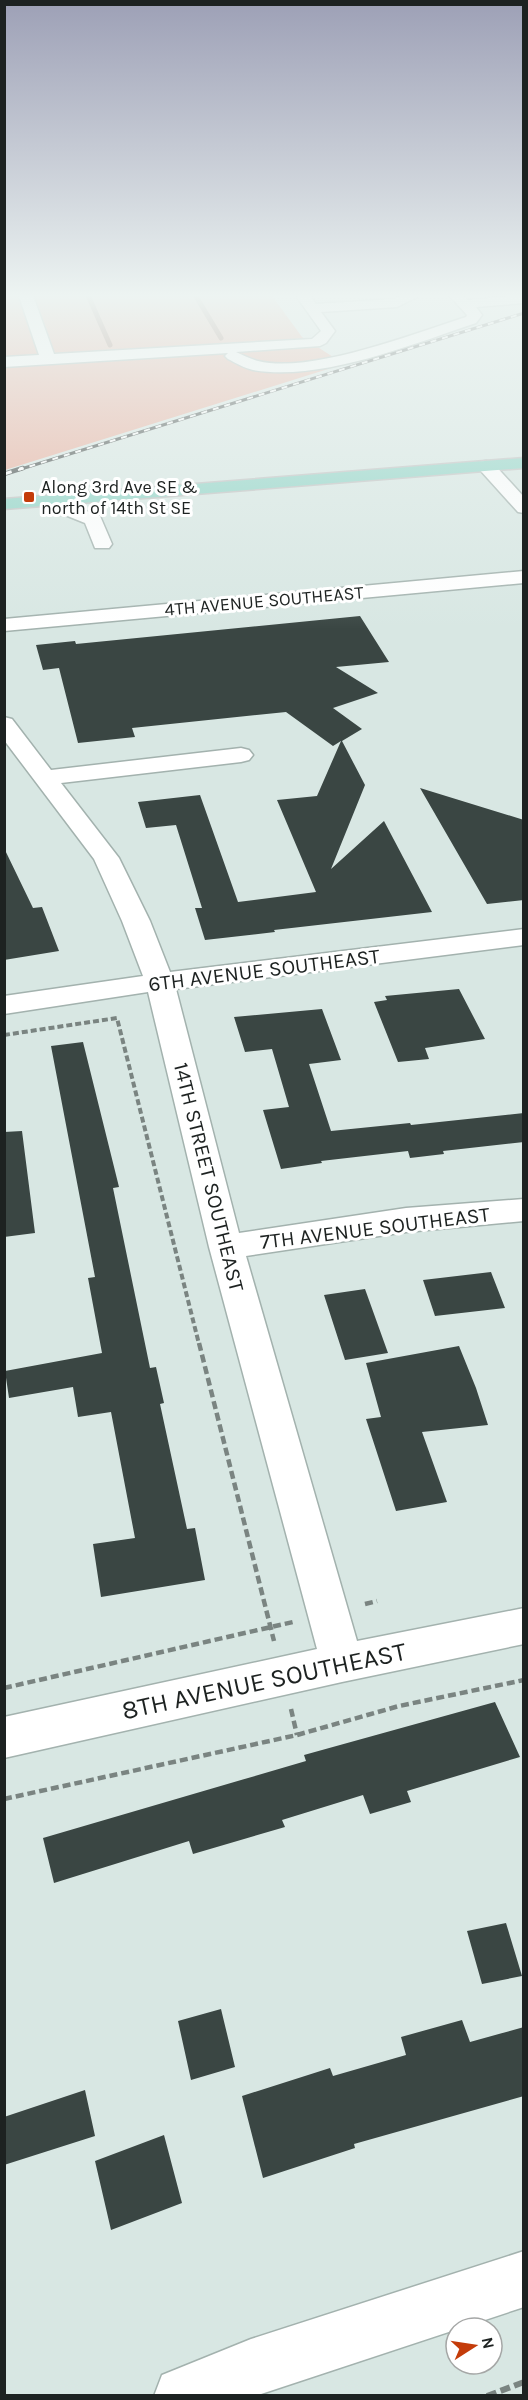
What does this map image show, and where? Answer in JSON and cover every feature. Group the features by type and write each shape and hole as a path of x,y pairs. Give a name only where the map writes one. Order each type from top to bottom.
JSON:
{"main road":[{"path":"4,504 524,463"}],"street":[{"path":"486,466 524,508"},
{"path":"501,483 524,481"},
{"path":"54,510 67,509 93,520 102,544"},
{"name":"4TH AVENUE SOUTHEAST","path":"4,625 524,578"},
{"name":"14TH STREET SOUTHEAST","path":"4,724 106,858 136,921 160,982 226,1247 342,1663"},
{"path":"44,778 241,755"},
{"name":"6TH AVENUE SOUTHEAST","path":"4,1005 160,982 524,937"},
{"name":"7TH AVENUE SOUTHEAST","path":"226,1247 406,1221 524,1210"},
{"name":"8TH AVENUE SOUTHEAST","path":"4,1738 342,1663 524,1626"},
{"path":"183,2396 251,2368 524,2279"}],"path":[{"path":"4,1035 117,1018 270,1628 4,1688"},
{"path":"4,1799 297,1735 399,1706 524,1680"},
{"path":"488,2396 524,2382"}],"shaded area":[{"path":"5,405 213,405 5,470"}],"building":[{"path":"360,616 389,662 336,667 378,693 333,708 362,729 342,741 365,785 331,869 384,821 432,912 205,940 195,908 202,908 176,825 146,828 138,802 200,795 238,902 316,892 277,800 317,796 341,741 333,746 286,712 132,728 135,737 78,743 59,668 43,670 36,645 75,641 76,644"},
{"path":"420,788 524,820 524,900 487,904"},
{"path":"4,848 33,908 42,907 59,951 4,960"},
{"path":"459,989 485,1039 425,1048 429,1059 398,1062 374,1002 387,1000 385,996"},
{"path":"322,1009 341,1060 309,1064 331,1131 524,1113 524,1142 443,1151 444,1154 410,1158 408,1151 321,1161 322,1163 281,1169 263,1110 289,1107 272,1049 245,1052 234,1017"},
{"path":"83,1042 119,1187 113,1188 150,1368 156,1367 164,1403 160,1404 187,1529 195,1528 205,1580 101,1597 93,1544 135,1538 111,1412 78,1417 73,1387 9,1398 5,1371 102,1353 88,1278 95,1277 51,1046"},
{"path":"22,1131 35,1233 4,1237 4,1132"},
{"path":"491,1272 505,1308 435,1316 423,1280"},
{"path":"365,1289 388,1353 345,1360 324,1295"},
{"path":"459,1346 488,1425 422,1432 447,1502 396,1511 366,1419 381,1417 366,1363"},
{"path":"495,1702 520,1757 407,1791 411,1802 370,1814 363,1795 282,1820 285,1827 193,1854 189,1841 54,1883 43,1838 306,1761 304,1755"},
{"path":"506,1923 522,1976 482,1984 467,1931"},
{"path":"221,2009 235,2067 191,2080 178,2021"},
{"path":"462,2020 470,2042 524,2027 524,2096 354,2144 355,2148 263,2178 242,2096 330,2068 333,2076 406,2055 401,2037"},
{"path":"85,2090 95,2136 4,2165 4,2117"},
{"path":"164,2135 182,2203 111,2230 95,2161"}],"railway":[{"path":"18,470 227,405"},
{"path":"4,474 23,468"}],"place":[{"name":"Along 3rd Ave SE & north of 14th St SE","path":"29,497"}]}
